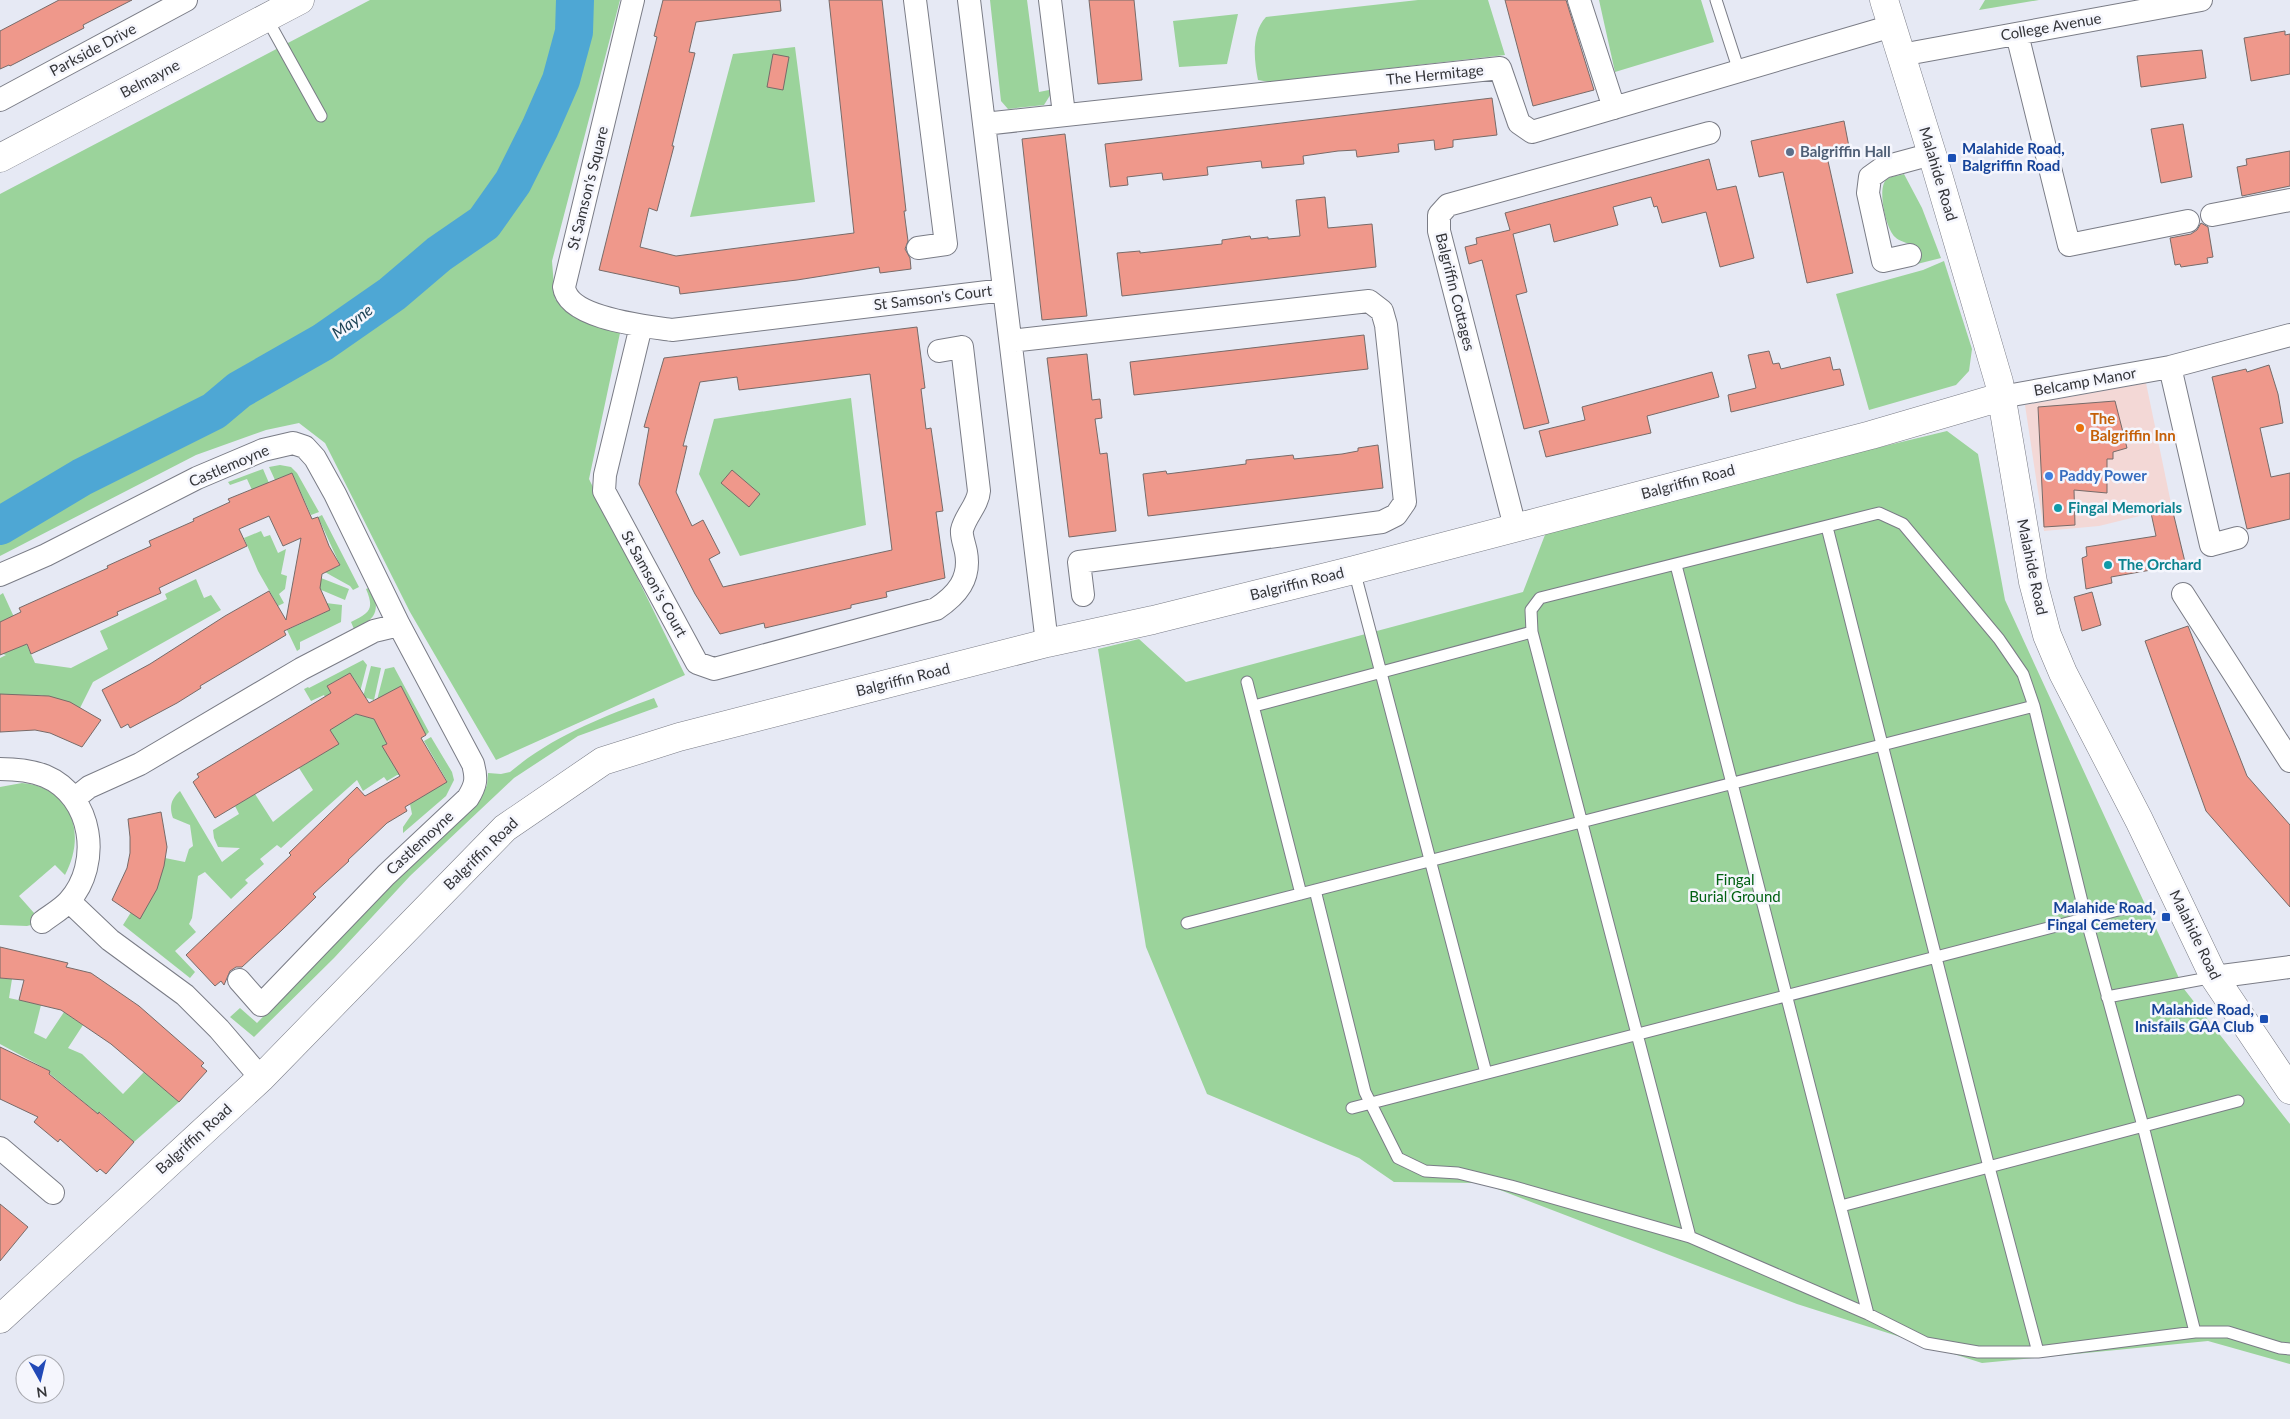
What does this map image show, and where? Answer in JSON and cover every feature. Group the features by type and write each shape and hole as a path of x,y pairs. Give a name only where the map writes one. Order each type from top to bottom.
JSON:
{"main road":[{"name":"Malahide Road","path":"1884,0 1932,154 1999,382 2033,582 2046,635 2139,820 2214,977 2290,1090"},
{"name":"Belmayne","path":"0,158 280,7"},
{"name":"Balgriffin Road","path":"0,1319 262,1078 505,828 603,761 679,736 1047,643 1153,620 1354,570 1871,435 2001,397"}],"street":[{"name":"Parkside Drive","path":"0,100 186,0"},
{"name":"St Samson's Square","path":"633,0 564,287 565,294 585,312 641,326"},
{"path":"915,0 946,244 918,248"},
{"path":"969,0 1047,643"},
{"path":"1050,0 1064,114"},
{"path":"1579,0 1614,108"},
{"name":"College Avenue","path":"1901,55 2017,34 2094,9 2201,0"},
{"name":"The Hermitage","path":"984,124 1500,68 1520,123 1532,132 1892,26"},
{"path":"2017,34 2069,245 2188,221"},
{"name":"Balgriffin Cottages","path":"1515,527 1439,232 1439,215 1448,205 1709,133"},
{"path":"1910,255 1882,261 1868,185 1870,177 1884,167 1932,154"},
{"path":"2212,215 2290,200"},
{"name":"St Samson's Court","path":"939,351 962,347 979,491 978,498 962,530 968,562 966,574 959,591 936,609 714,669 697,663 604,491 605,475 641,326 672,330 1004,290"},
{"path":"1011,341 1370,301 1382,311 1386,325 1405,502 1396,516 1382,522 1079,562 1083,596"},
{"name":"Belcamp Manor","path":"2001,397 2170,367 2290,336"},
{"path":"2170,367 2211,545 2237,538"},
{"name":"Castlemoyne","path":"0,575 46,555 197,478 263,450 280,444 293,443 305,447 315,458 335,494 399,625 473,764 476,786 468,798 386,875 262,1005 239,980"},
{"path":"2183,594 2290,761"},
{"path":"74,799 89,787 140,764 300,669 374,631 399,625"},
{"path":"0,769 22,769 47,777 74,799 83,814 89,840 88,865 77,890 69,901 42,922"},
{"path":"69,901 110,940 185,995 219,1029 262,1078"},
{"path":"2214,977 2290,967"},
{"path":"0,1148 53,1193"}],"lane":[{"path":"1716,0 1739,71"},
{"path":"280,7 321,116"},
{"path":"1690,1237 1532,632 1531,610 1540,598 1827,527 1879,512 1903,524 1999,639 2023,674 2034,706 2086,918 2143,1126 2196,1332"},
{"path":"1827,527 1989,1167 2038,1352"},
{"path":"1676,565 1868,1314"},
{"path":"1354,570 1486,1073"},
{"path":"1254,706 1532,632"},
{"path":"1246,682 1254,706 1302,894"},
{"path":"1187,923 2034,706"},
{"path":"1315,890 1365,1092 1398,1158 1425,1171 1458,1173 1511,1186 1690,1237 1868,1314 1926,1343 1978,1352 2038,1352 2196,1332 2228,1332 2280,1348 2290,1349"},
{"path":"1352,1108 2126,908"},
{"path":"2107,997 2214,977"},
{"path":"1841,1206 2238,1101"}],"shaded area":[{"path":"2146,383 2172,508 2099,526 2044,531 2025,405"}],"green space":[{"path":"370,0 620,0 552,261 555,299 576,318 620,333 589,479 685,675 496,760 410,612 325,443 299,423 266,430 196,455 0,556 0,194"},
{"path":"990,0 1027,0 1039,92 1054,89 1044,105 1008,109 1001,101"},
{"path":"1418,0 1488,0 1505,55 1269,82 1258,80 1255,64 1256,39 1261,23 1266,17"},
{"path":"1599,0 1701,0 1714,42 1615,72"},
{"path":"1985,0 2039,0 1979,10"},
{"path":"1238,14 1227,64 1179,67 1173,21"},
{"path":"795,47 815,202 690,217 733,54"},
{"path":"1904,174 1922,208 1941,258 1917,264 1913,245 1903,242 1892,233 1884,209 1883,185 1886,180"},
{"path":"1944,261 1972,349 1969,371 1956,385 1869,410 1836,294 1923,270"},
{"path":"851,398 866,525 740,556 699,474 714,419"},
{"name":"Fingal Burial Ground","path":"1947,431 1978,454 2005,600 2184,989 2290,1124 2290,1364 2208,1341 1982,1363 1797,1304 1482,1183 1394,1182 1359,1158 1207,1094 1146,947 1098,649 1139,639 1186,682 1523,592 1548,527"},
{"path":"280,465 291,467 297,473 319,512 311,515 292,473 275,480 269,467"},
{"path":"263,469 269,483 252,490 247,479 230,485 228,482"},
{"path":"322,515 359,587 353,590 350,586 323,571 326,568 328,571 340,565 318,517"},
{"path":"261,531 264,537 270,535 278,553 286,549 281,574 287,576 285,589 279,594 284,603 278,606 258,571 244,538"},
{"path":"321,578 349,589 345,600 319,589"},
{"path":"196,579 204,598 211,595 221,610 93,682 80,708 41,695 0,696 0,658 6,655 3,654 0,648 0,595 3,593 35,663 71,668 108,649 100,631 167,599 165,594"},
{"path":"373,586 376,602 375,613 368,621 354,629 351,622 369,610 370,602 366,589"},
{"path":"326,603 342,605 341,622 300,642 300,649 297,651 287,630 330,610"},
{"path":"363,660 367,665 359,696 358,685 350,673 327,686 348,719 356,714 374,719 379,728 413,709 401,686 377,700 385,669 394,667 429,732 426,735 420,724 383,746 401,775 397,775 387,781 384,777 363,791 357,780 281,848 277,845 260,859 264,864 245,880 248,883 231,899 205,872 198,876 192,918 189,924 196,932 175,951 195,972 190,978 123,925 165,858 185,862 189,849 193,846 190,825 173,818 171,807 173,800 180,791 222,862 240,848 218,847 213,830 239,814 235,806 255,794 273,822 313,790 299,768 338,744 317,708 328,702 324,695 311,701 304,689"},
{"path":"371,666 381,668 374,700 363,697"},
{"path":"654,698 658,707 578,736 514,778 410,876 334,958 254,1037 230,1017 240,1008 257,1023 407,866 481,798 487,785 488,773 501,774 510,772 526,759 561,738 597,720"},
{"path":"431,737 452,772 454,780 446,796 403,833 403,827 412,814 410,804 447,781 424,741"},
{"path":"22,783 39,786 53,793 63,803 70,815 74,829 75,844 72,859 65,875 55,865 19,896 42,922 27,926 0,925 0,787"},
{"path":"0,978 12,979 9,998 41,1005 34,1033 46,1039 64,1012 83,1025 68,1048 82,1054 123,1094 144,1072 179,1102 134,1142 100,1112 98,1114 49,1073 50,1071 0,1044"}],"building":[{"path":"59,0 132,0 83,25 84,28 10,66 0,69 0,31"},
{"path":"663,0 780,0 781,11 696,22 689,52 695,53 672,146 674,146 657,211 649,208 640,247 676,256 854,233 829,0 882,0 906,211 904,211 908,241 905,249 910,258 911,269 880,273 879,267 797,280 680,294 679,287 599,270 657,37 654,36"},
{"path":"1089,0 1134,0 1142,80 1098,84"},
{"path":"1505,0 1566,0 1594,90 1533,106"},
{"path":"2285,31 2285,35 2290,34 2290,74 2251,81 2244,38"},
{"path":"2202,50 2206,78 2141,87 2137,56"},
{"path":"773,54 789,57 783,90 767,87"},
{"path":"1492,98 1497,135 1453,140 1453,147 1435,150 1434,140 1398,144 1399,152 1357,157 1356,150 1338,151 1303,156 1304,164 1262,168 1261,161 1207,167 1208,175 1163,180 1162,173 1127,177 1128,185 1110,187 1105,144"},
{"path":"1844,121 1849,147 1826,152 1853,273 1807,283 1783,172 1759,177 1751,141"},
{"path":"2183,124 2192,177 2161,183 2151,129"},
{"path":"1065,134 1087,316 1042,320 1022,139"},
{"path":"2290,151 2290,186 2242,196 2237,167 2247,165 2246,159"},
{"path":"1709,159 1717,190 1736,186 1754,258 1720,267 1706,212 1662,223 1657,206 1654,207 1651,197 1613,207 1618,225 1554,242 1550,224 1513,234 1527,292 1516,295 1549,423 1524,429 1482,260 1469,264 1465,247 1477,244 1476,238 1510,230 1505,213"},
{"path":"1325,197 1328,228 1372,224 1376,267 1122,296 1117,253 1140,251 1140,253 1222,244 1222,240 1250,236 1251,239 1268,237 1268,239 1300,236 1296,200"},
{"path":"2201,223 2208,227 2213,257 2207,258 2208,263 2181,267 2180,264 2175,265 2170,238 2191,234 2197,230"},
{"path":"917,327 925,388 921,389 926,429 931,428 943,511 936,512 945,578 886,592 887,597 851,605 851,608 765,628 764,623 720,634 695,594 639,484 649,428 644,427 664,358","holes":["870,374 892,550 723,587 709,559 720,553 703,520 692,526 676,492 687,446 683,446 700,382 737,377 739,390"]},
{"path":"1364,335 1368,369 1134,395 1130,362"},
{"path":"1769,351 1773,364 1779,363 1781,369 1830,357 1833,370 1840,369 1844,385 1731,412 1728,395 1756,388 1748,355"},
{"path":"1087,354 1092,400 1100,399 1102,418 1095,419 1100,454 1107,453 1116,531 1069,537 1047,358"},
{"path":"2269,365 2278,394 2283,423 2260,428 2271,477 2290,473 2290,519 2247,529 2212,377 2246,369 2247,372"},
{"path":"1712,372 1719,397 1647,416 1651,433 1546,457 1539,431 1585,420 1582,407"},
{"name":"The Balgriffin Inn","path":"2115,401 2127,448 2113,452 2113,459 2107,459 2107,493 2074,490 2075,525 2044,527 2038,407"},
{"path":"1378,445 1383,488 1148,516 1143,474 1166,471 1167,474 1246,464 1246,460 1293,455 1294,459 1342,454 1358,451 1358,448"},
{"path":"732,470 760,494 749,507 721,483"},
{"path":"292,473 312,519 318,517 329,546 340,565 322,574 320,588 330,610 284,631 286,635 200,686 201,688 177,703 130,728 128,724 121,728 102,690 150,664 225,616 269,591 286,620 301,538 283,546 269,516 239,529 247,546 159,588 161,593 117,612 118,615 31,654 27,644 0,655 0,622 21,612 19,608 108,568 107,566 151,546 149,541 194,521 193,519 230,502 228,499"},
{"path":"2172,508 2185,562 2111,577 2112,583 2086,589 2082,558 2087,556 2086,547 2156,536 2151,513"},
{"path":"2092,592 2101,625 2082,631 2074,597"},
{"path":"2188,626 2247,776 2290,825 2290,907 2206,811 2145,641"},
{"path":"350,673 369,703 401,686 426,735 421,738 447,782 405,807 407,811 387,823 348,860 313,894 316,897 282,930 242,967 236,967 230,971 224,985 221,981 215,986 186,955 291,855 289,853 357,787 365,796 400,776 382,746 387,744 374,719 356,714 330,730 339,744 215,818 193,782 199,777 197,774 331,693 327,686"},
{"path":"0,694 49,696 70,702 101,720 82,747 50,733 35,730 0,732"},
{"path":"161,812 167,847 164,866 157,889 140,919 112,900 127,868 130,853 128,819"},
{"path":"0,947 68,963 66,967 91,973 139,1006 204,1063 201,1066 207,1071 179,1102 111,1044 61,1010 19,1000 24,980 0,978"},
{"path":"0,1047 50,1071 49,1074 98,1114 99,1112 134,1142 106,1174 100,1169 97,1172 60,1139 58,1142 34,1122 38,1117 0,1099"},
{"path":"0,1204 28,1227 0,1261"}],"waterway":[{"name":"Mayne","path":"0,526 82,477 214,411 239,390 323,342 392,294 439,254 484,223 513,182 561,80 574,32 575,0"}],"place":[{"name":"Balgriffin Hall","path":"1790,152"},
{"name":"Malahide Road, Balgriffin Road","path":"1952,158"},
{"name":"The Balgriffin Inn","path":"2080,428"},
{"name":"Paddy Power","path":"2049,476"},
{"name":"Fingal Memorials","path":"2058,508"},
{"name":"The Orchard","path":"2108,565"},
{"name":"Malahide Road, Fingal Cemetery","path":"2166,917"},
{"name":"Malahide Road, Inisfails GAA Club","path":"2264,1019"}]}
